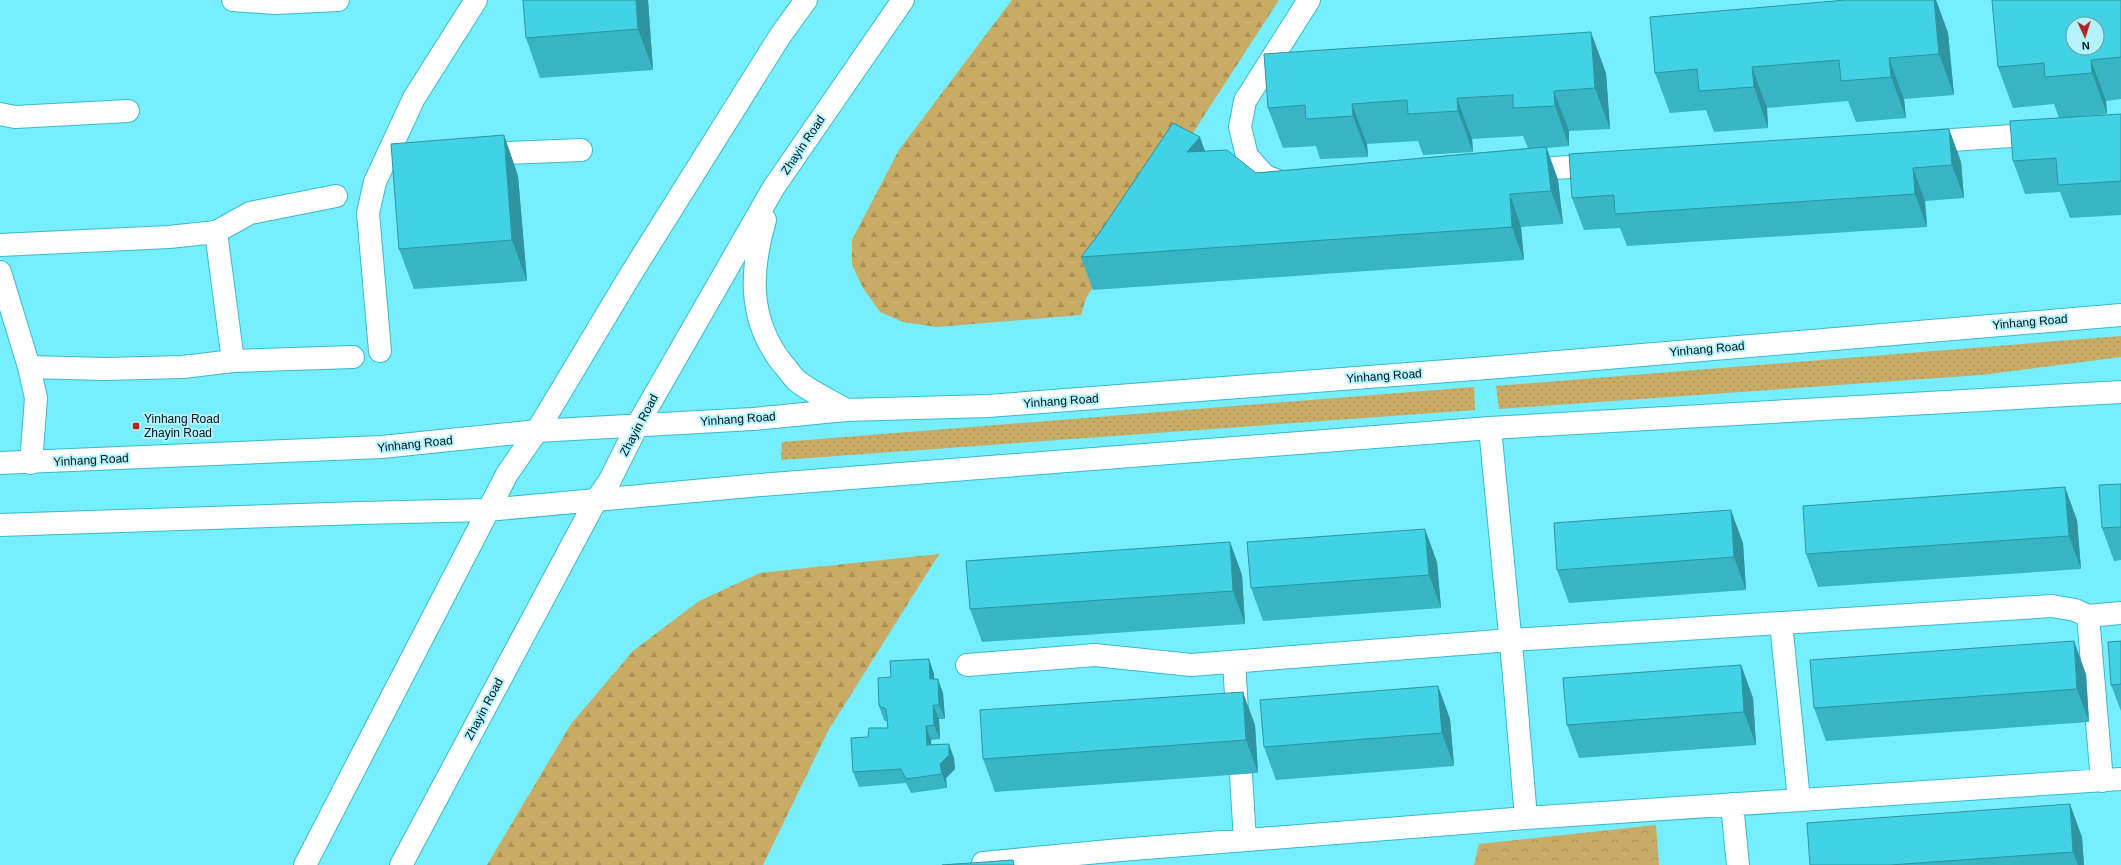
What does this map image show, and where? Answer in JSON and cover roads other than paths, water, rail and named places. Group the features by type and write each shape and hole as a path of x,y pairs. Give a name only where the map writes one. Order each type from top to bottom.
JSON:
{"main road":[{"path":"233,0 276,3 338,0"},
{"path":"380,351 368,213 375,182 414,98 476,0"},
{"path":"305,865 487,510 508,474 537,431 651,241 780,36 806,0"},
{"name":"Zhayin Road","path":"401,865 595,502 610,480 638,424 774,187 903,0"},
{"path":"1309,0 1245,101 1240,127 1247,156 1265,176 1290,185 1311,184"},
{"path":"0,114 15,117 128,111"},
{"path":"1902,144 2061,132"},
{"path":"456,155 581,150"},
{"path":"386,158 409,157"},
{"path":"1504,172 1622,163"},
{"path":"774,187 756,249 754,279 757,316 771,347 796,380 846,410"},
{"path":"0,245 169,237 216,232 250,213 336,196"},
{"path":"216,232 233,361"},
{"path":"0,272 29,367 36,398 31,463"},
{"name":"Yinhang Road","path":"0,463 31,463 382,447 537,431 638,424 753,419 846,410 988,406 1495,367 2121,315"},
{"path":"29,367 105,369 183,367 233,361 353,357"},
{"path":"0,525 487,510 595,502 768,485 1490,428 2121,392"},
{"path":"1490,428 1511,640 1526,818"},
{"path":"967,665 1095,655 1191,665 1511,640 2052,606 2075,610 2088,616 2121,613"},
{"path":"978,864 1062,860 1245,840 1526,818 2112,780 2088,616"},
{"path":"1781,622 1799,800"},
{"path":"1234,662 1245,840"},
{"path":"1732,804 1738,865"}],"place":[{"name":"Yinhang Road Zhayin Road","path":"136,426"}]}
